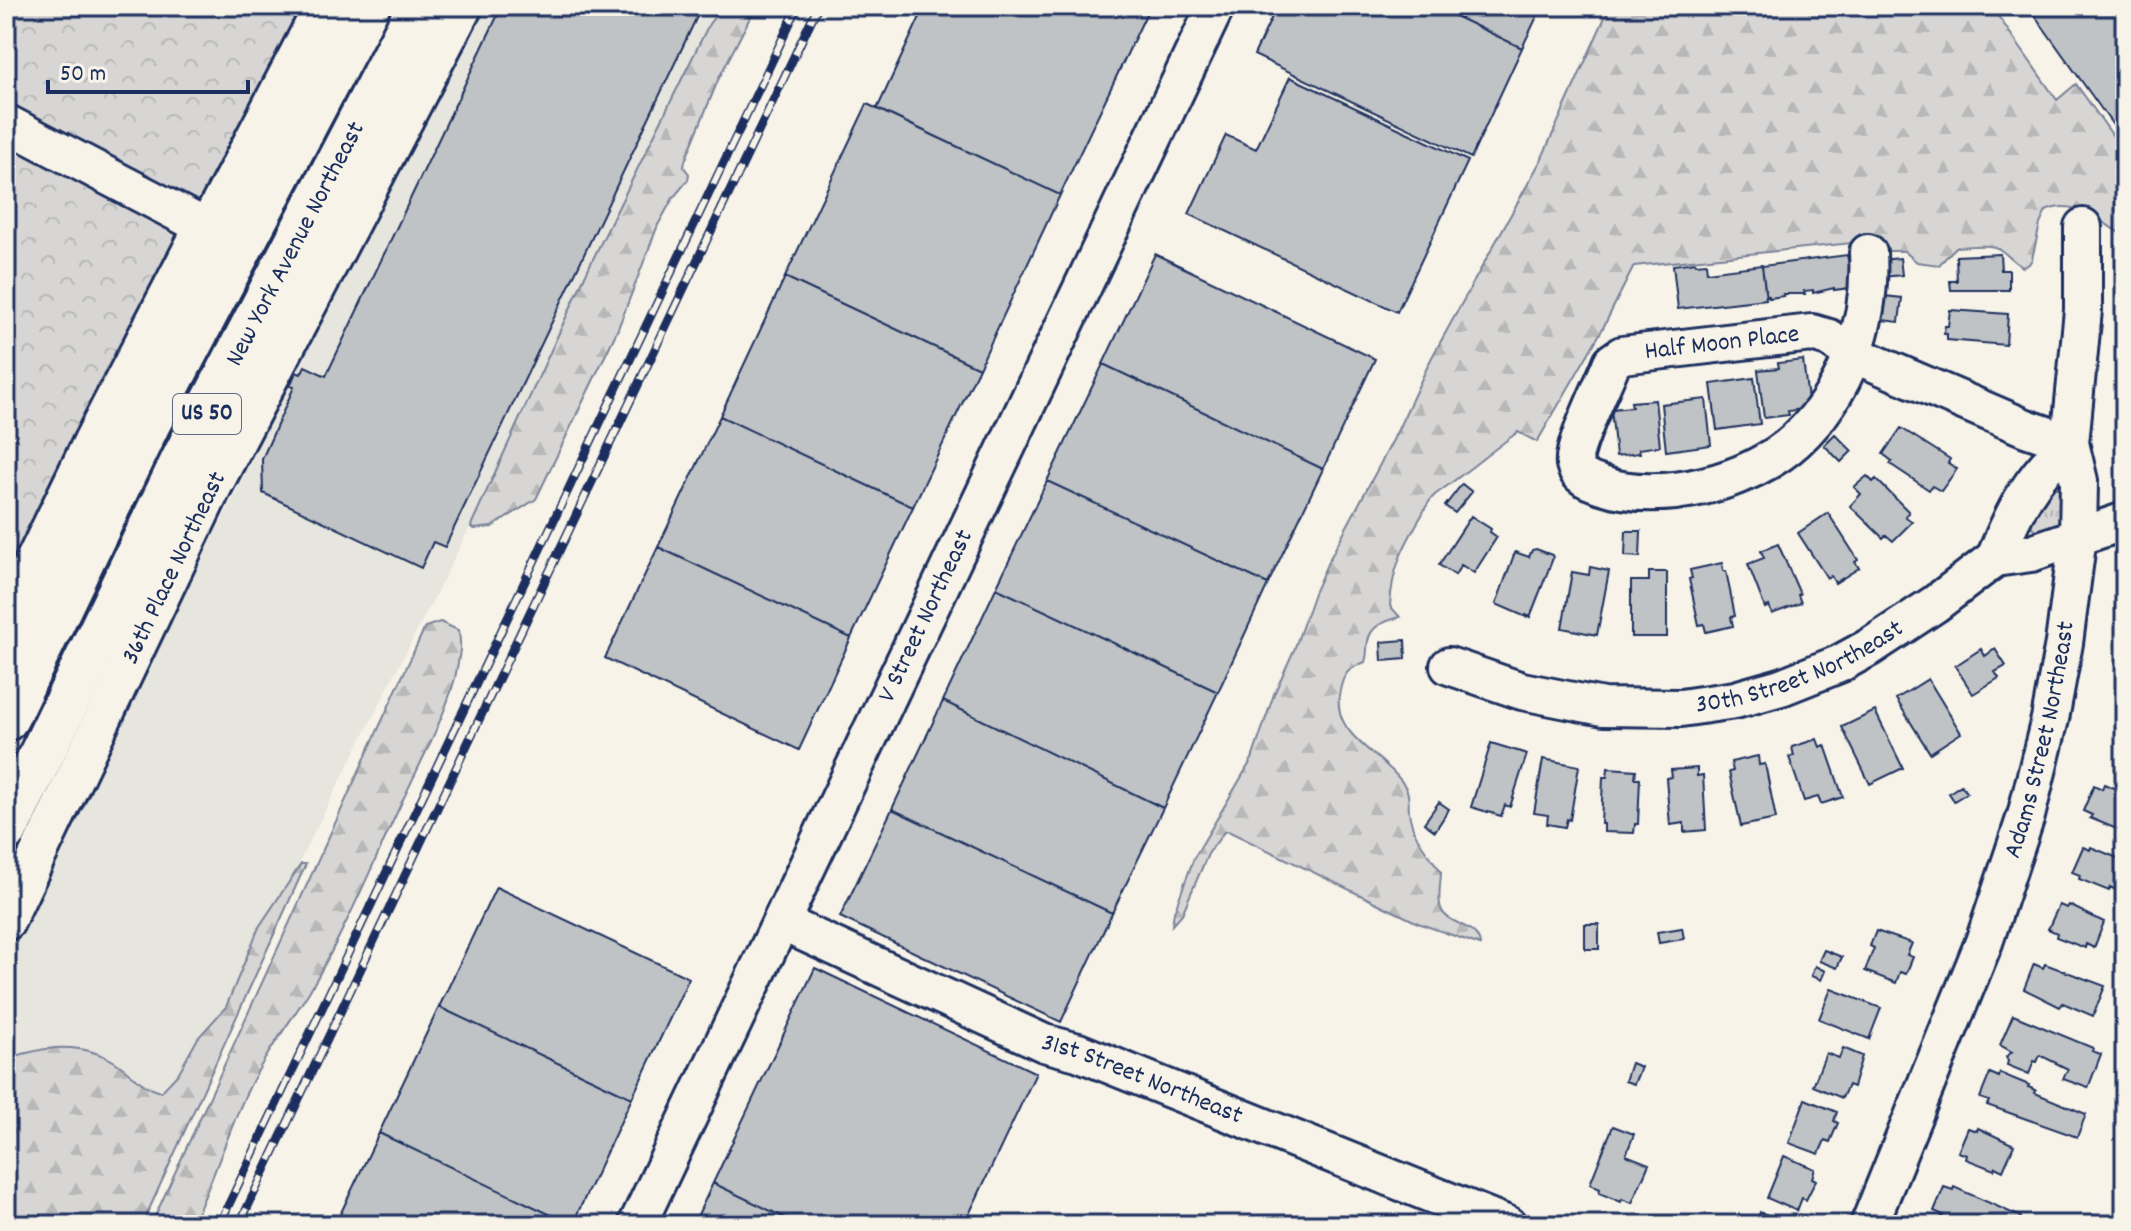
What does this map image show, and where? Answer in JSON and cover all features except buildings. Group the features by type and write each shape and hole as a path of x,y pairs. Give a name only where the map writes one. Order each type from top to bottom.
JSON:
{"highway":[{"name":"New York Avenue Northeast","path":"6,718 149,421 367,6"},
{"name":"New York Avenue Northeast","path":"6,828 185,457 420,6"},
{"path":"6,628 95,444 207,228"}],"street":[{"path":"6,123 207,228 323,6"},
{"name":"36th Place Northeast","path":"6,922 226,461 464,6"},
{"name":"V Street Northeast","path":"637,1225 1216,6"},
{"name":"Adams Street Northeast","path":"1869,1225 1984,942 2026,816 2050,719 2078,536 2079,481 2070,443 2083,310 2083,227"},
{"name":"Half Moon Place","path":"1868,253 1868,295 1853,354 1841,382 1823,411 1795,441 1759,465 1724,480 1686,490 1646,492 1610,488 1585,480 1575,465 1574,454 1612,362 1622,355 1812,333 1829,338 1853,354 2026,428 2070,443"},
{"path":"1995,558 2011,517 2044,466 2070,443"},
{"name":"30th Street Northeast","path":"1449,666 1522,691 1582,705 1659,709 1735,700 1810,677 1870,647 1935,604 1995,558 2031,553 2125,521"},
{"name":"31st Street Northeast","path":"781,922 1044,1043 1078,1052 1452,1214 1508,1225"}],"shaded area":[{"path":"482,6 723,6 709,24 590,265 472,523 307,846 132,1225 6,1225 6,967 116,735 382,195"}],"green space":[{"path":"6,6 306,6 104,378 6,584"},
{"path":"723,6 756,6 718,80 685,161 688,180 673,198 658,225 617,331 536,499 492,527 474,529 472,523 590,265 709,24"},
{"path":"1610,6 1991,6 2057,100 2076,84 2125,153 2125,237 2088,213 2057,207 2046,211 2032,259 2023,267 1992,247 1956,247 1939,265 1917,262 1904,251 1883,251 1852,243 1634,266 1602,330 1537,442 1518,432 1430,501 1396,569 1390,606 1400,617 1372,631 1365,662 1349,671 1341,686 1339,704 1349,731 1397,775 1406,788 1413,829 1441,871 1439,901 1442,912 1473,932 1480,945 1418,923 1228,831 1208,854 1182,914 1172,925 1194,858 1252,759 1274,694 1328,562 1393,440 1431,359 1541,160"},
{"path":"2063,487 2063,518 2059,523 2035,530 2032,522 2038,506 2053,488"},
{"path":"440,622 458,630 460,648 455,678 430,743 346,924 309,992 252,1082 192,1225 151,1225 425,627"},
{"path":"301,864 306,864 142,1225 25,1225 6,1216 6,1059 34,1051 74,1048 115,1062 142,1083 161,1092 178,1074 198,1038 226,1007 259,927"}],"railway":[{"path":"219,1225 798,6"},
{"path":"239,1225 818,6"}]}
